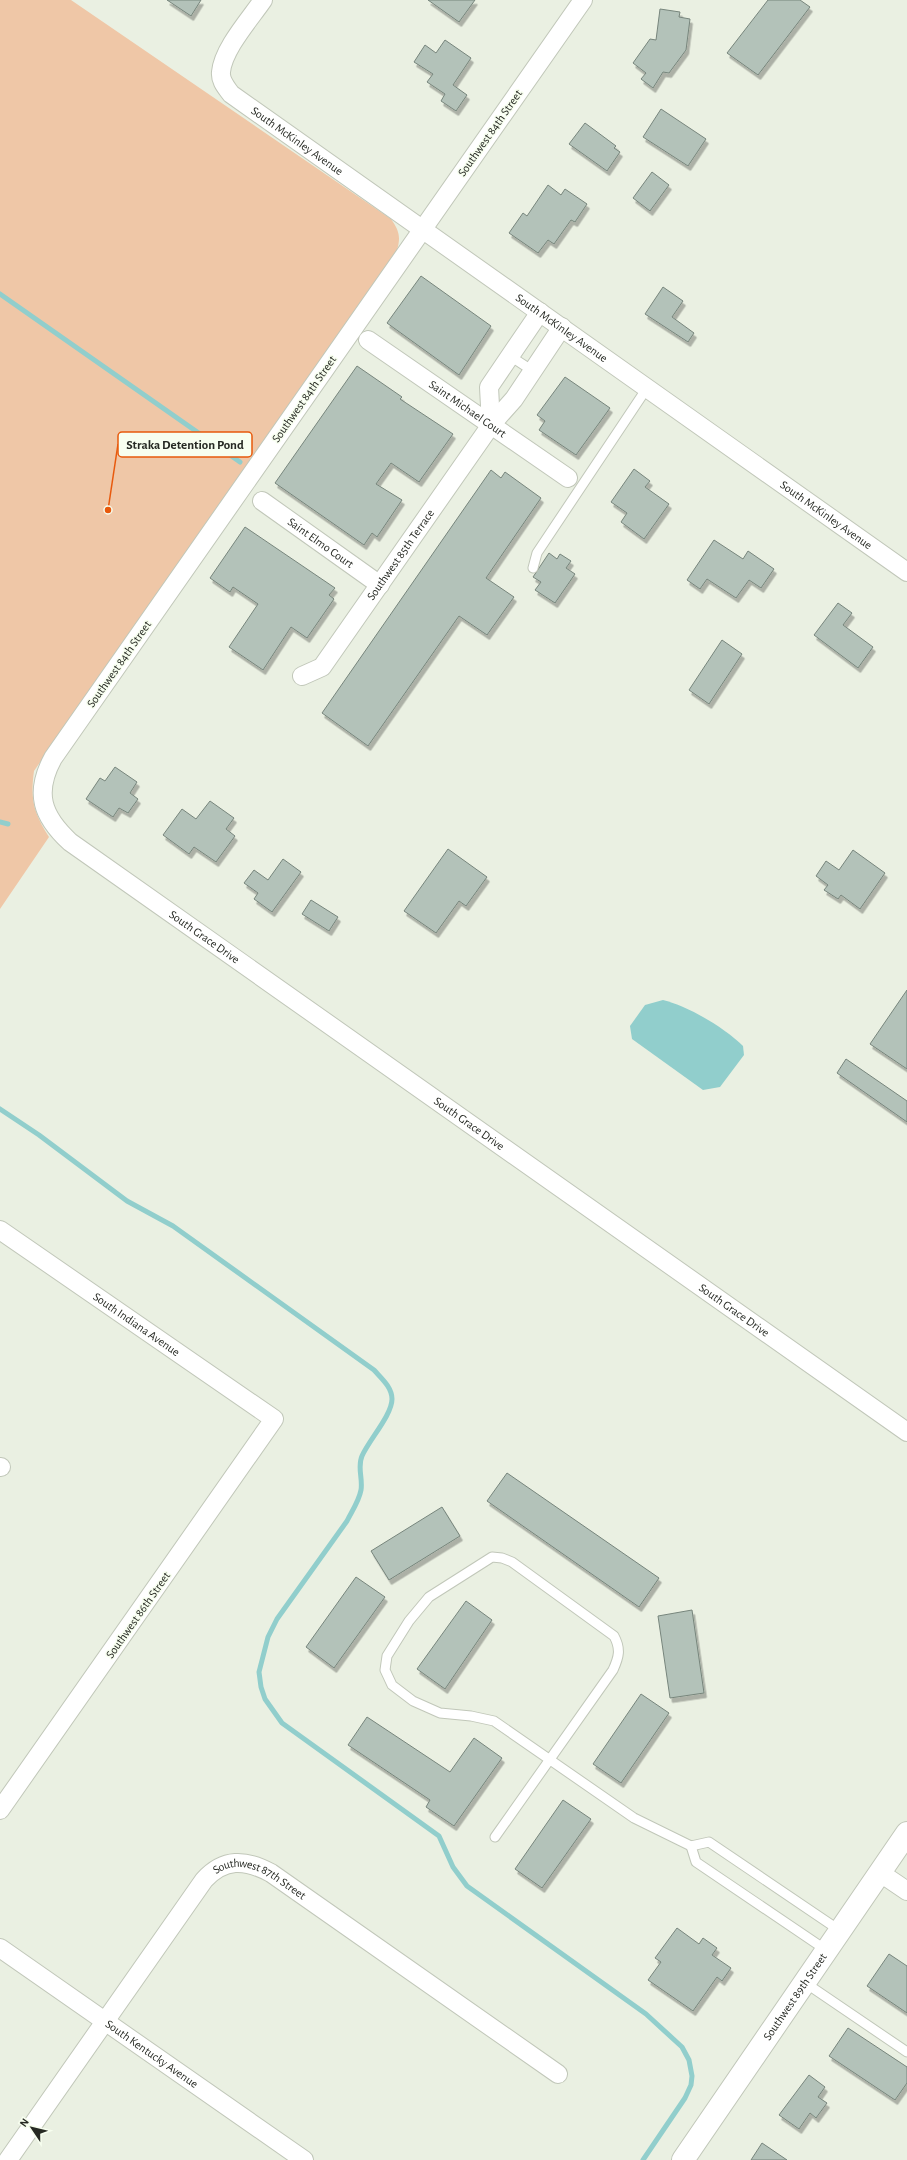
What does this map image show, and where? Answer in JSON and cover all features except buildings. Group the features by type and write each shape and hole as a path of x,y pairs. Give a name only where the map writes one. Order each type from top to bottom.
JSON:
{"main road":[{"name":"Southwest 89th Street","path":"683,2160 839,1930 907,1833"}],"street":[{"name":"South McKinley Avenue","path":"263,0 230,48 222,65 222,80 225,87 238,99 907,572"},
{"name":"Southwest 84th Street","path":"44,804 43,781 53,758 584,0"},
{"path":"491,425 489,387 540,312"},
{"name":"Southwest 85th Terrace","path":"302,676 322,667 491,425 514,399 562,327"},
{"name":"Saint Michael Court","path":"368,340 568,478"},
{"name":"Saint Elmo Court","path":"262,502 380,585"},
{"name":"South Grace Drive","path":"44,804 55,827 70,842 907,1432"},
{"name":"South Indiana Avenue","path":"0,1230 274,1419"},
{"name":"Southwest 86th Street","path":"0,1810 274,1419"},
{"name":"Southwest 87th Street","path":"8,2160 204,1880 221,1865 238,1862 261,1867 271,1872 558,2074"},
{"path":"880,1872 907,1891"},
{"name":"South Kentucky Avenue","path":"0,1948 304,2160"}],"lane":[{"path":"510,356 533,371"},
{"path":"533,568 536,553 647,388"},
{"path":"495,1837 549,1759 613,1670 620,1657 618,1644 614,1636 512,1562 502,1558 492,1557 429,1596 409,1621 387,1656 385,1670 392,1685 413,1701 440,1713 471,1716 494,1722 549,1759 634,1818 691,1846 709,1842 839,1930"},
{"path":"691,1846 696,1862 826,1950"},
{"path":"804,1982 907,2052"}],"shaded area":[{"path":"0,0 71,0 391,219 396,227 399,241 397,250 34,771 34,806 49,837 0,909"}],"water":[{"path":"663,1000 684,1007 706,1018 743,1046 744,1055 720,1087 703,1090 632,1039 630,1026 645,1005"}],"waterway":[{"path":"0,294 240,462"},
{"path":"0,822 8,824"},
{"path":"0,1109 39,1135 127,1201 173,1226 374,1370 388,1387 392,1395 391,1405 384,1420 362,1456 360,1464 361,1490 357,1502 347,1521 277,1619 268,1637 259,1672 261,1687 265,1699 282,1723 439,1836 453,1867 467,1886 646,2014 682,2047 689,2060 692,2076 691,2085 685,2098 643,2160"}],"place":[{"name":"Straka Detention Pond","path":"108,510"}]}
